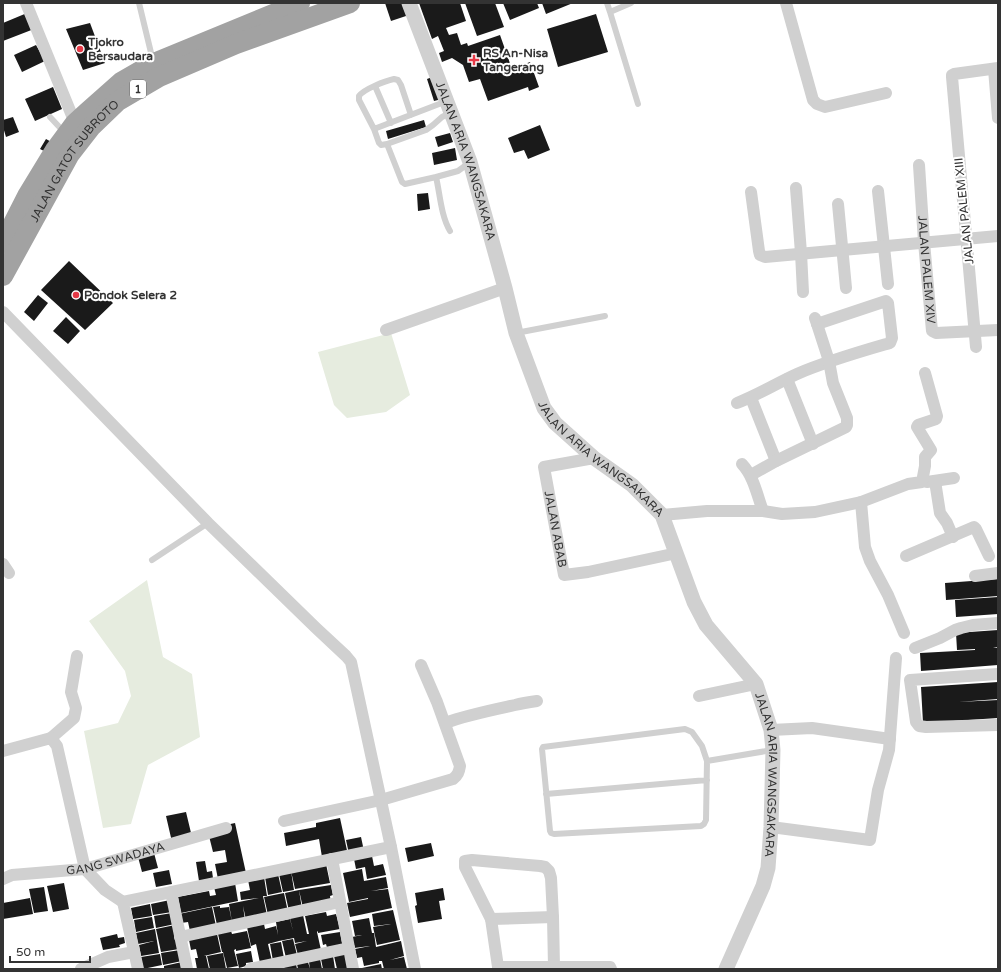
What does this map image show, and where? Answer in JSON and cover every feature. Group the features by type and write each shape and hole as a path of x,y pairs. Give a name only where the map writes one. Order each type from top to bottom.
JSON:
{"highway":[{"name":"JALAN GATOT SUBROTO","path":"4,273 70,154 91,127 118,101 156,70 300,3"},
{"name":"JALAN GATOT SUBROTO","path":"3,243 27,196 55,150 71,129 87,112 121,82 236,44 350,3"}],"street":[{"path":"26,3 71,129"},
{"name":"JALAN ARIA WANGSAKARA","path":"409,3 470,162 516,333 544,408 555,423 594,458 632,485 662,516 694,602 706,625 756,684 771,730 773,750 771,826 768,868 763,886 726,969"},
{"path":"786,3 813,100 817,104 825,107 886,93"},
{"path":"996,69 998,118"},
{"name":"JALAN PALEM XIII","path":"976,347 952,75 996,69"},
{"name":"JALAN PALEM XIV","path":"919,165 932,330 936,333 998,330"},
{"path":"796,188 803,292"},
{"path":"878,191 888,284"},
{"path":"752,192 760,255 765,257 998,236"},
{"path":"838,204 846,288"},
{"path":"386,330 505,288"},
{"path":"737,404 787,379 829,361 890,342 892,338 888,303 886,300 816,321 829,361 833,383 847,418 846,427 776,461 751,475"},
{"path":"3,312 208,524 351,662 391,847 415,969"},
{"path":"922,482 925,457 931,450 917,427 936,419 937,416 926,373"},
{"path":"787,379 813,444"},
{"path":"751,398 776,461"},
{"name":"JALAN ABAB","path":"594,458 544,467 564,575 588,572 677,553"},
{"path":"742,464 751,475 763,511"},
{"path":"662,516 707,511 763,511 782,514 815,512 861,502 908,484 954,478"},
{"path":"935,481 940,513 947,523 953,537"},
{"path":"861,502 865,547 870,561 888,595 904,632"},
{"path":"906,556 974,527 989,556"},
{"path":"975,576 998,573"},
{"path":"914,648 940,638 954,630 973,625 998,623"},
{"path":"3,751 51,738 74,718 76,708 71,692 77,656"},
{"path":"771,826 870,840 878,790 889,750 896,658"},
{"path":"284,821 381,800 452,779 456,776 459,772 460,766 437,702 421,665"},
{"path":"998,674 910,680 916,722 919,726 998,725"},
{"path":"699,696 756,684"},
{"path":"445,724 465,716 537,701"},
{"path":"771,730 812,728 890,739"},
{"path":"51,738 57,746 85,869 106,890 122,902 138,969"},
{"name":"GANG SWADAYA","path":"3,879 12,875 85,869 226,828"},
{"path":"122,902 391,847"},
{"path":"332,859 353,969"},
{"path":"554,967 551,878 549,871 545,867 472,860 465,861 465,867 491,919 498,968 610,967 611,969"},
{"path":"171,892 187,969"},
{"path":"180,937 340,902"},
{"path":"491,919 553,917"},
{"path":"250,969 349,948"},
{"path":"81,969 108,957 134,952"}],"lane":[{"path":"139,3 156,70"},
{"path":"607,3 638,104"},
{"path":"610,12 631,3"},
{"path":"411,115 401,84 398,80 391,79 375,86 359,96 381,145 426,130 442,117 449,107"},
{"path":"375,86 391,123"},
{"path":"374,129 411,115 449,107"},
{"path":"50,117 71,129"},
{"path":"387,144 404,184 458,171 470,162"},
{"path":"436,177 447,226 450,231"},
{"path":"516,333 605,316"},
{"path":"152,560 208,524"},
{"path":"685,729 692,732 702,746 707,761 706,820 704,824 699,826 554,834 550,831 543,747 685,729"},
{"path":"707,761 773,750"},
{"path":"546,794 707,780"}],"shaded area":[{"path":"391,333 410,395 386,412 347,418 334,405 318,352"},
{"path":"147,580 163,657 192,674 200,737 148,765 131,824 103,828 84,731 118,723 131,696 125,671 89,621"}],"building":[{"path":"385,3 405,3 409,15 391,21"},
{"name":"RS An-Nisa Tangerang","path":"419,3 460,3 466,21 446,28 449,35 457,33 461,45 467,43 468,46 500,35 512,69 530,62 539,87 529,91 528,87 488,101 480,79 469,82 463,65 452,58 442,62 439,53 444,51 438,36 432,39"},
{"path":"465,3 495,3 504,27 477,36"},
{"path":"503,3 537,3 539,8 510,20"},
{"path":"542,3 573,3 546,14"},
{"path":"27,13 34,29 3,41 3,23"},
{"path":"596,14 608,52 558,67 547,29"},
{"path":"90,23 105,63 83,70 66,29"},
{"path":"36,45 45,61 22,72 14,55"},
{"path":"435,76 442,99 434,101 427,79"},
{"path":"53,87 62,109 35,121 25,99"},
{"path":"13,117 19,132 6,137 3,127 3,120"},
{"path":"424,120 426,127 388,139 386,131"},
{"path":"540,125 550,150 528,159 524,150 514,153 508,138"},
{"path":"450,133 453,142 438,147 435,137"},
{"path":"46,139 55,144 50,154 40,149"},
{"path":"455,148 457,160 434,165 432,153"},
{"path":"428,193 430,209 418,211 417,194"},
{"path":"69,261 113,303 85,330 41,290"},
{"path":"38,295 48,303 34,321 24,312"},
{"path":"66,317 80,331 68,344 53,331"},
{"path":"998,579 998,596 946,600 945,583"},
{"path":"998,597 998,614 956,617 955,600"},
{"path":"998,630 998,647 993,648 998,648 998,665 921,671 920,653 975,650 957,650 956,633"},
{"path":"998,682 998,699 958,702 998,700 998,718 923,723 921,687"},
{"path":"186,812 192,837 172,842 166,816"},
{"path":"340,818 348,855 322,857 319,839 286,846 284,833 316,827 316,823"},
{"path":"235,823 246,873 218,879 215,864 227,862 225,850 213,852 209,836 226,825"},
{"path":"361,837 364,851 349,854 346,840"},
{"path":"431,843 434,856 408,862 405,848"},
{"path":"154,853 158,868 142,872 138,857"},
{"path":"372,856 374,866 383,864 386,875 367,879 365,867 356,869 354,859"},
{"path":"205,861 207,872 212,871 213,878 199,881 196,862"},
{"path":"326,864 330,883 295,889 291,871"},
{"path":"362,869 364,881 386,877 388,888 371,891 388,889 392,908 350,917 347,903 368,898 349,902 343,873"},
{"path":"169,870 172,884 156,887 153,873"},
{"path":"291,871 294,890 283,892 279,874"},
{"path":"278,874 282,892 268,895 265,877"},
{"path":"264,877 267,896 263,896 267,915 246,920 243,906 245,920 232,922 229,904 259,898 241,900 240,892 250,890 248,880"},
{"path":"64,883 69,909 53,912 47,886"},
{"path":"235,883 238,901 181,913 178,897 209,891 210,896 216,895 214,887"},
{"path":"331,885 333,895 330,896 331,903 303,908 299,890"},
{"path":"44,887 48,911 34,913 29,889"},
{"path":"443,888 445,900 439,901 442,919 418,923 415,906 417,905 415,893"},
{"path":"299,890 302,909 289,911 285,893"},
{"path":"284,893 288,912 268,915 264,897"},
{"path":"30,898 33,914 3,919 3,903"},
{"path":"170,900 172,912 153,915 151,904"},
{"path":"150,904 152,916 133,919 131,908"},
{"path":"220,906 220,908 229,907 232,922 217,925 213,907"},
{"path":"212,907 216,926 190,931 188,922 181,923 179,914"},
{"path":"393,910 400,940 377,945 373,927 391,924 374,926 372,914"},
{"path":"326,912 327,916 336,914 340,929 317,932 321,950 298,955 295,944 307,941 295,943 294,938 279,941 268,944 272,961 260,963 256,944 251,946 247,927 264,924 265,929 276,926 278,935 276,922 290,919 293,931 290,918 303,915 307,934 309,934 305,916"},
{"path":"172,913 175,924 156,928 154,916"},
{"path":"152,917 154,928 136,932 134,920"},
{"path":"369,918 372,933 374,933 376,947 401,941 404,956 390,960 404,957 407,969 384,969 382,961 364,966 362,957 357,958 355,949 370,946 354,948 352,937 362,935 355,936 352,921"},
{"path":"175,925 179,949 161,952 156,929"},
{"path":"155,929 159,953 141,956 139,945 154,941 138,944 136,933"},
{"path":"231,931 232,934 247,931 251,948 236,951 236,949 234,950 238,966 227,968 218,934"},
{"path":"340,932 343,948 328,951 326,944 323,945 321,935"},
{"path":"117,934 118,938 124,937 125,943 119,945 120,947 103,950 100,938"},
{"path":"217,934 221,952 204,956 206,956 209,969 197,969 195,958 198,958 196,949 191,950 189,940"},
{"path":"293,939 297,955 286,958 282,941"},
{"path":"281,942 284,958 273,961 270,944"},
{"path":"180,950 182,961 163,965 161,953"},
{"path":"251,951 253,962 246,963 246,966 239,968 236,954"},
{"path":"223,953 226,969 210,969 207,956"},
{"path":"160,954 162,965 143,969 141,957"},
{"path":"345,954 348,969 337,969 334,956"},
{"path":"333,956 335,969 323,969 321,959"},
{"path":"320,959 322,969 310,969 309,962"},
{"path":"182,962 183,969 164,969 164,966"},
{"path":"308,962 310,969 298,969 297,964"},
{"path":"296,964 297,969 285,969 284,967"},
{"path":"381,964 382,969 362,969 362,968"}],"place":[{"name":"Tjokro Bersaudara","path":"80,49"},
{"name":"RS An-Nisa Tangerang","path":"474,60"},
{"name":"Pondok Selera 2","path":"76,295"}]}
